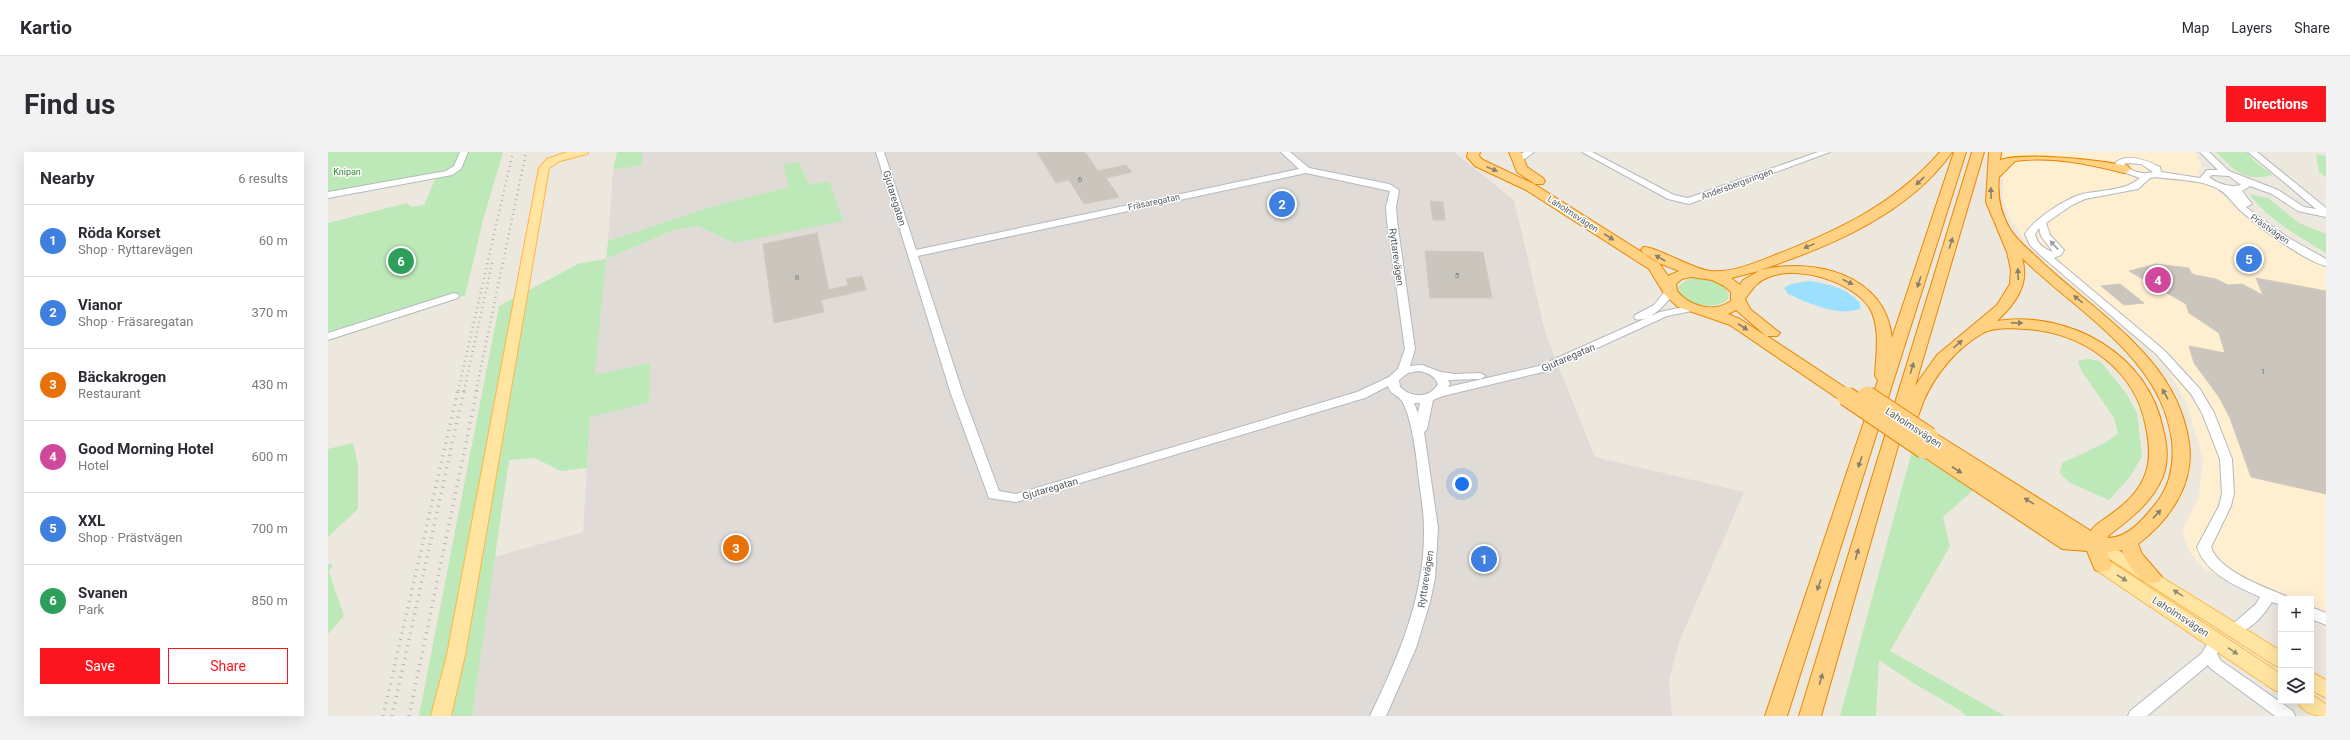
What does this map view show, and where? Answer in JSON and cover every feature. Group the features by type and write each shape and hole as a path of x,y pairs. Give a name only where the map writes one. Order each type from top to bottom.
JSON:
{"highway":[{"name":"Laholmsvägen","path":"1474,152 1473,157 1476,161 1517,179 1654,266 1678,301 1735,322 1848,391 2061,530 2102,565"},
{"path":"1713,275 1731,274 1749,269 1836,235 1867,220 1908,192 1923,179 1946,152"},
{"path":"1776,716 1882,396 1960,152"},
{"path":"1810,716 1873,499 1978,152"},
{"path":"1873,499 1885,490 1911,410 1923,385 1954,347 2003,308 2016,290 2018,270 2006,233 1992,202 1991,194 1995,152"},
{"path":"2063,152 2126,167"},
{"path":"1994,174 2005,162 2027,154 2077,159 2126,167"},
{"name":"Laholmsvägen","path":"1517,155 1521,168 1528,175 1664,260 1696,273 1713,275 1734,286 1745,312 1848,391"},
{"path":"2006,233 2041,268 2131,347 2162,389 2176,419 2182,445 2181,470 2165,505 2128,541 2109,545 2097,543"},
{"path":"1700,310 1727,310 1739,300 1744,288 1752,279 1778,270 1815,271 1835,276 1855,286 1870,298 1875,305 1882,324 1882,396"},
{"name":"Laholmsvägen","path":"1669,289 1677,276 1696,273"},
{"path":"1979,328 1995,324 2021,323 2062,330 2104,350 2118,360 2137,381 2154,416 2158,458 2156,469 2152,480 2132,509 2100,533 2097,543 2097,551 2102,565"},
{"path":"2061,530 2082,526 2108,526"},
{"name":"Laholmsvägen","path":"2061,530 2097,543"},
{"path":"2128,541 2134,557 2152,577"}],"main road":[{"path":"442,716 456,655 539,186 547,158 583,152"},
{"name":"Laholmsvägen","path":"2097,543 2278,658"},
{"name":"Laholmsvägen","path":"2102,565 2278,682"},
{"path":"2314,682 2326,690"},
{"path":"2311,704 2326,714"}],"street":[{"path":"328,195 445,174 458,168 464,152"},
{"name":"Gjutaregatan","path":"880,152 957,394 994,495 1016,498 1362,395 1394,379"},
{"path":"1284,152 1306,170"},
{"path":"1517,155 1530,152"},
{"name":"Andersbergsringen","path":"1586,152 1671,197 1689,201 1826,152"},
{"path":"2201,152 2208,176 2221,186 2241,185 2269,190 2301,209 2326,213"},
{"path":"2204,152 2241,185"},
{"path":"2252,152 2326,213"},
{"path":"2126,167 2136,156 2152,172"},
{"path":"2126,167 2152,172 2208,176 2226,173"},
{"path":"2121,189 2133,179 2126,167"},
{"name":"Fräsaregatan","path":"913,254 1306,170 1334,174 1396,190"},
{"path":"2152,172 2135,187 2083,197 2059,208 2034,226 2030,234 2033,242 2042,252 2147,339 2176,367 2196,392 2208,413 2226,459 2228,476 2225,506 2204,547 2205,554 2221,569 2275,597 2240,626"},
{"name":"Prästvägen","path":"2241,185 2240,198 2264,218 2326,257"},
{"name":"Prästvägen","path":"2221,186 2232,200 2268,229 2326,263"},
{"name":"Ryttarevägen","path":"1378,716 1403,665 1418,623 1427,583 1431,527 1420,435 1402,395 1393,384 1394,379 1403,370 1410,349 1392,221 1391,207 1396,190"},
{"path":"2041,222 2046,236 2059,250 2055,255 2042,252"},
{"name":"Gjutaregatan","path":"1439,375 1477,377 1512,371 1540,362 1649,313 1658,306 1669,289"},
{"path":"328,337 454,296"},
{"name":"Gjutaregatan","path":"1439,393 1543,369 1664,314 1700,310"},
{"path":"1402,395 1427,399 1439,393 1444,384 1439,375 1426,369 1410,349"},
{"path":"1403,370 1426,369"},
{"name":"Gjutaregatan","path":"1362,395 1402,395"},
{"name":"Ryttarevägen","path":"1420,435 1427,399"},
{"path":"2314,614 2326,619"},
{"path":"2136,716 2212,652 2225,671 2286,716"}],"shaded area":[{"path":"642,152 1454,152 1514,200 1546,335 1595,457 1744,492 1680,640 1669,680 1672,716 472,716 494,557 583,532 590,417 606,259 674,230 698,226 734,243 809,185 799,162 790,187 714,206 608,241 613,170 642,165"},
{"path":"2003,152 2195,152 2202,168 2197,171 2203,182 2212,185 2258,227 2326,266 2326,628 2314,622 2314,596 2278,596 2278,605 2205,569 2190,552 2182,531 2199,497 2203,458 2186,402 2169,372 2149,349 2047,264 2025,240 2009,216 2003,200"}],"green space":[{"name":"Knipan","path":"328,152 503,152 483,220 465,296 440,299 328,332 328,223 407,203 411,207 424,205 437,175 328,194"},
{"path":"617,152 642,152 642,165 613,170"},
{"path":"2216,152 2247,152 2253,160 2273,175 2255,177 2241,174"},
{"path":"2316,154 2326,156 2326,177 2319,172"},
{"path":"799,162 809,185 829,181 843,221 734,243 698,226 674,230 606,259 608,241 714,206 789,187 783,165"},
{"path":"2249,194 2268,198 2299,223 2326,234 2326,253 2294,234 2275,220 2257,204"},
{"path":"606,259 595,375 650,363 649,402 590,417 587,468 561,471 535,458 509,460 472,716 419,716 499,306 580,263"},
{"path":"1696,278 1710,280 1723,286 1729,294 1728,299 1723,303 1708,306 1692,303 1685,299 1680,294 1678,287 1686,280"},
{"path":"2088,359 2100,361 2126,393 2137,413 2142,456 2130,477 2109,500 2070,483 2060,473 2062,463 2105,443 2118,433 2114,418 2081,370 2078,361"},
{"path":"353,443 358,465 358,509 328,537 328,449"},
{"path":"1912,451 1973,490 1943,517 1950,546 1890,651 2005,716 1966,716 1960,710 1915,684 1879,660 1876,716 1840,716"},
{"path":"328,564 333,564 329,572 344,616 328,634"}],"water":[{"path":"1809,281 1830,285 1843,290 1860,303 1860,309 1842,311 1823,308 1788,294 1784,288 1791,284"}],"building":[{"path":"1037,152 1085,152 1098,171 1126,165 1132,172 1106,178 1119,197 1084,204 1069,180 1056,183"},
{"path":"1430,201 1443,202 1445,220 1433,220"},
{"path":"817,233 829,290 848,285 846,279 862,276 866,290 821,300 824,312 774,323 763,244"},
{"path":"1425,251 1483,252 1492,298 1430,298"},
{"path":"2156,264 2189,268 2191,273 2195,275 2216,279 2228,285 2242,284 2263,295 2256,278 2326,291 2326,494 2251,477 2230,418 2219,397 2194,363 2189,346 2225,353 2219,333 2189,313 2186,304 2129,271"},
{"path":"2120,284 2144,303 2124,305 2101,286"}],"railway":[{"path":"458,391 513,152"},
{"path":"476,391 526,152"},
{"path":"464,391 493,259"},
{"path":"383,716 458,390"},
{"path":"392,716 464,390"},
{"path":"409,716 477,390"}],"place":[{"name":"Vianor","path":"1282,204"},
{"name":"XXL","path":"2249,259"},
{"name":"Svanen","path":"401,261"},
{"name":"Good Morning Hotel","path":"2158,280"},
{"name":"Bäckakrogen","path":"736,548"},
{"name":"Röda Korset","path":"1484,559"}]}
